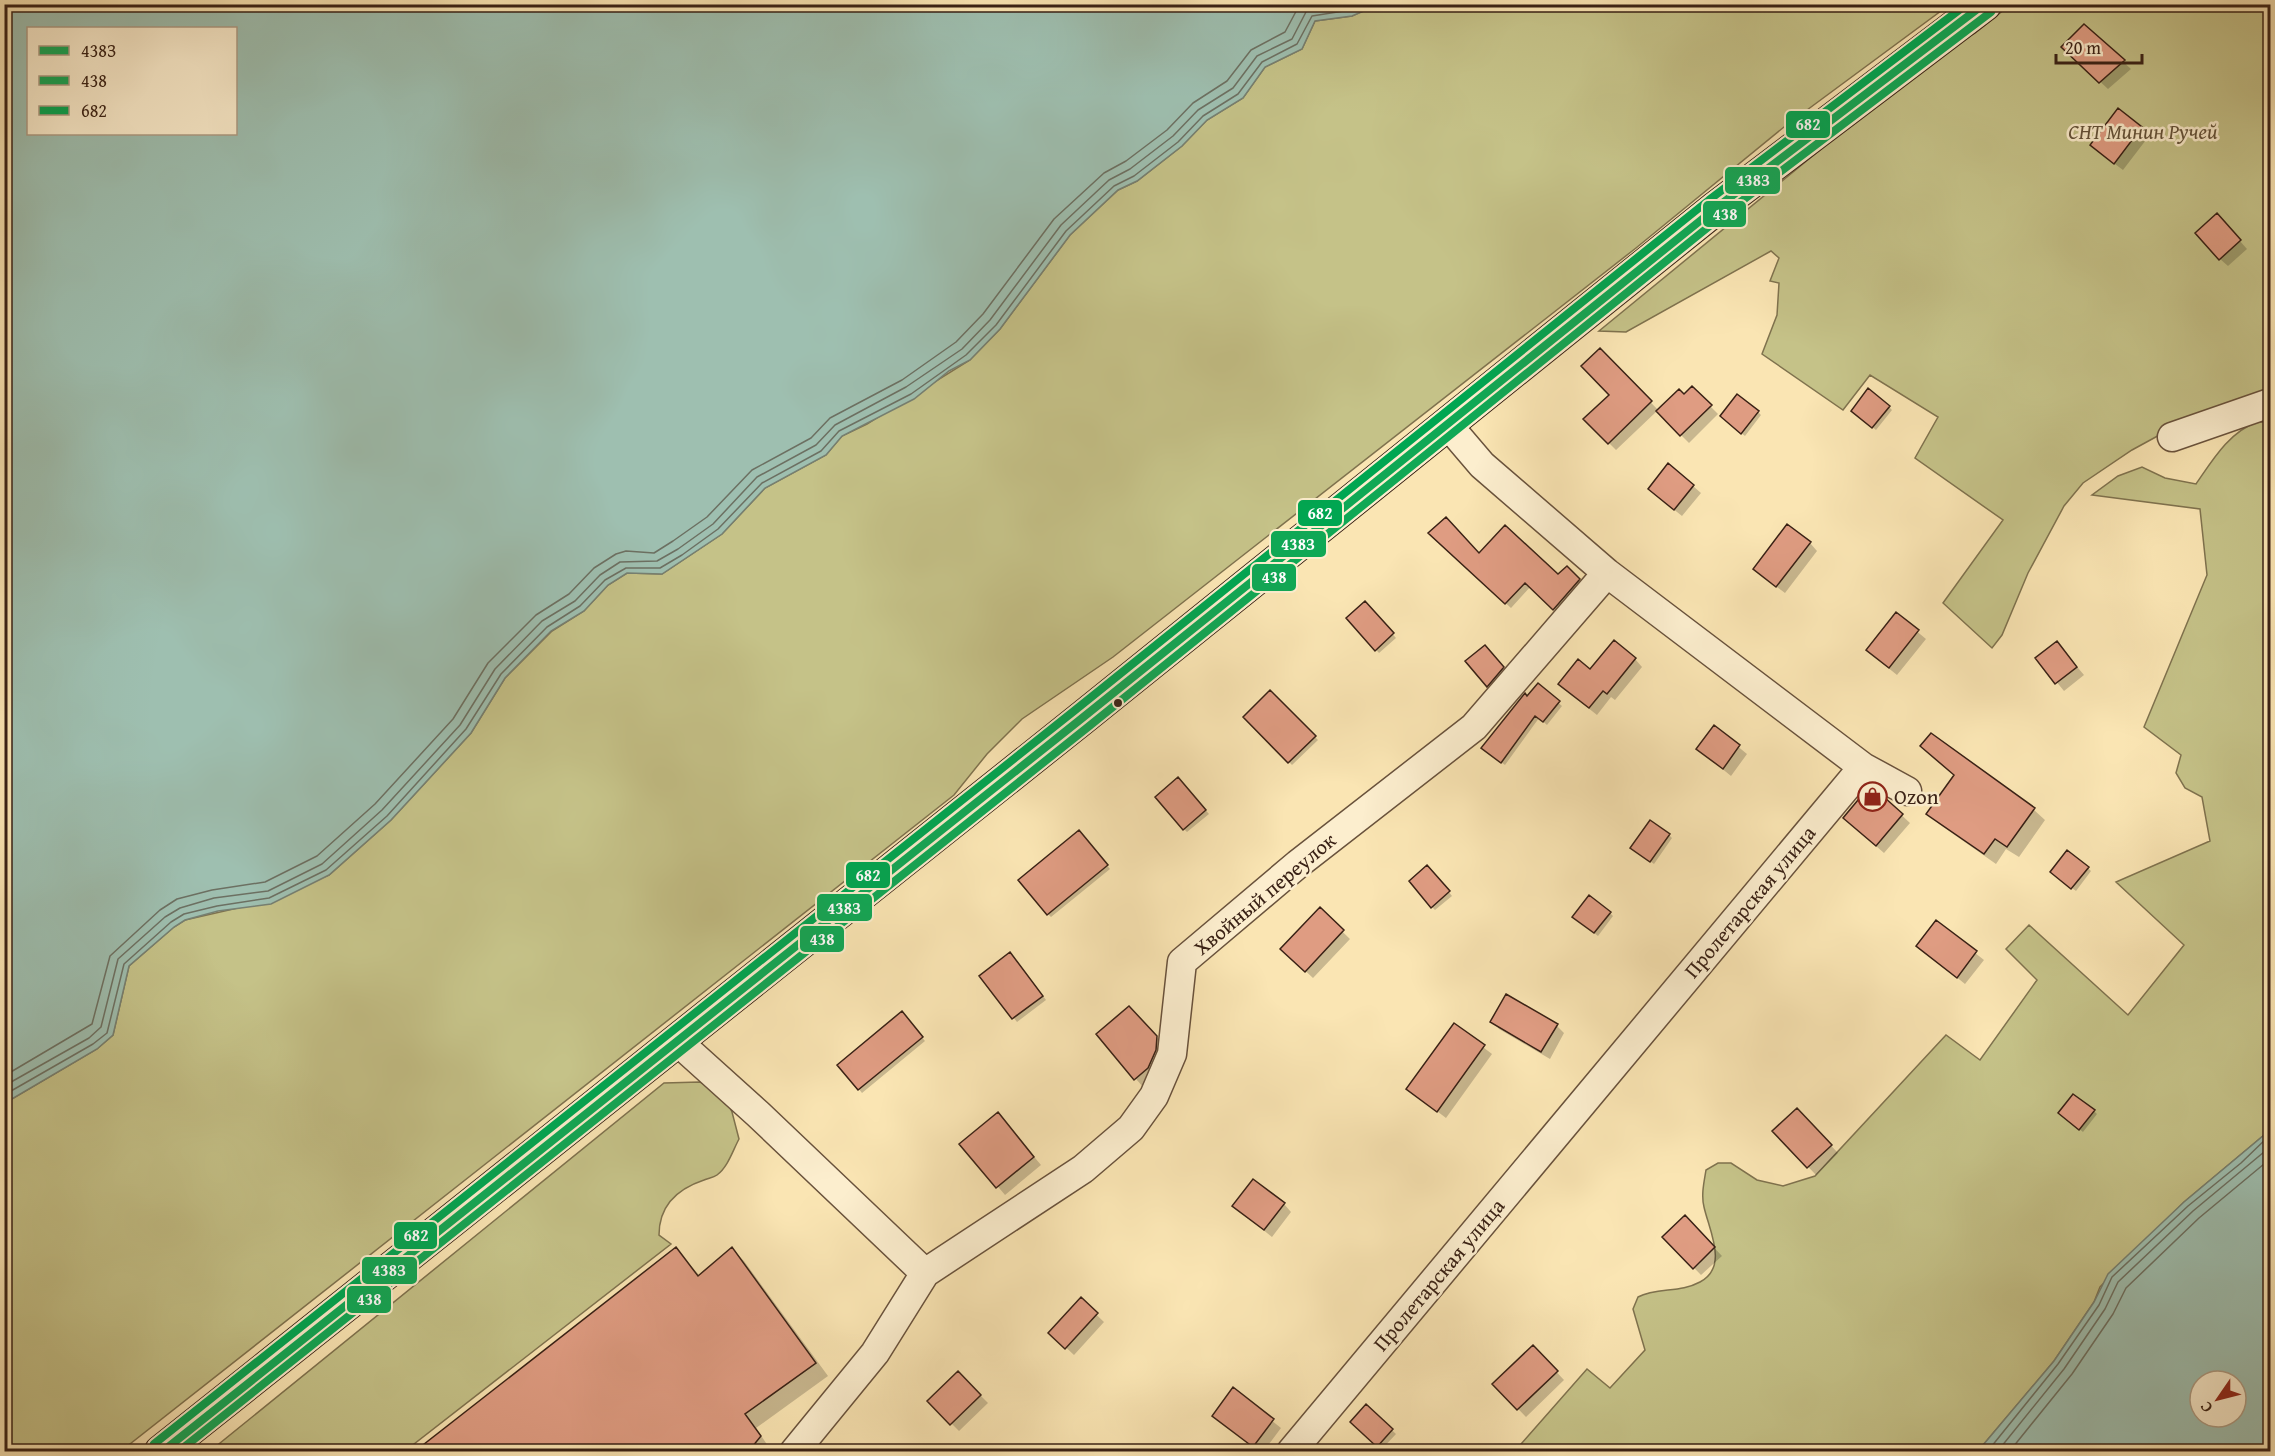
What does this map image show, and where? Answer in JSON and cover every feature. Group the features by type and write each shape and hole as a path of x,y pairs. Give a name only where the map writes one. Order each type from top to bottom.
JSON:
{"main road":[{"path":"161,1452 1716,208 1985,4"}],"street":[{"path":"2172,437 2271,403"},
{"path":"1447,424 1482,465 1607,573 1863,767 1907,791"},
{"name":"Хвойный переулок","path":"794,1452 875,1353 925,1273 1083,1169 1131,1128 1154,1096 1172,1054 1182,962 1298,864 1474,727 1607,573"},
{"name":"Пролетарская улица","path":"1292,1452 1863,767"},
{"path":"677,1041 758,1114 925,1273"}],"green space":[{"path":"1378,4 1949,5 1784,127 1636,248 1113,657 1022,719 987,754 954,795 121,1451 5,1452 5,1103 97,1049 113,1035 129,966 185,920 242,907 329,875 391,820 471,733 505,678 552,631 584,611 608,585 627,573 662,574 722,534 765,488 826,455 842,436 867,424 970,360 1000,329 1070,235 1118,190 1137,181 1182,146 1207,120 1243,98 1265,67 1302,49 1315,21 1352,16"},
{"name":"СНТ Минин Ручей","path":"2010,5 2270,5 2270,397 2185,421 2132,450 2083,483 2064,506 2028,573 2002,635 1992,648 1943,603 2003,520 1915,458 1938,417 1870,375 1843,410 1762,354 1777,315 1779,283 1770,281 1779,258 1771,251 1626,332 1599,331 1942,50 1975,33"},
{"path":"2257,422 2270,422 2270,1123 2264,1135 2184,1202 2100,1287 2094,1302 2054,1361 1978,1451 1514,1452 1587,1369 1610,1388 1645,1350 1633,1309 1638,1297 1692,1285 1709,1275 1714,1267 1715,1248 1703,1202 1706,1170 1718,1163 1731,1163 1757,1180 1783,1186 1815,1176 1946,1035 1980,1060 2037,980 2006,949 2029,925 2128,1015 2184,945 2116,882 2210,841 2202,797 2185,788 2176,773 2181,755 2144,727 2207,575 2200,509 2092,495 2118,476 2142,467 2165,478 2196,484 2230,440"},
{"path":"700,1082 723,1093 732,1112 739,1139 721,1172 686,1188 666,1207 662,1215 659,1235 671,1244 405,1451 209,1452 664,1083"}],"water":[{"path":"5,4 1378,4 1352,16 1315,21 1302,49 1265,67 1243,98 1207,120 1182,146 1137,181 1118,190 1070,235 1000,329 970,360 949,371 914,399 842,436 826,455 765,488 722,534 662,574 627,573 608,585 584,611 551,631 505,678 471,733 391,820 329,875 271,904 218,911 185,920 174,927 129,966 113,1035 97,1049 5,1103"},
{"path":"2270,1123 2270,1451 1978,1451 2054,1361 2094,1302 2108,1274 2184,1202 2264,1135"}],"building":[{"path":"2084,24 2125,60 2099,83 2061,47"},
{"path":"2118,108 2142,127 2114,164 2090,145"},
{"path":"2217,213 2241,240 2219,260 2195,233"},
{"path":"1600,348 1652,401 1608,444 1583,419 1609,395 1581,366"},
{"path":"1692,386 1712,405 1680,436 1656,411 1679,389 1684,394"},
{"path":"1868,388 1890,406 1872,428 1851,411"},
{"path":"1737,394 1759,411 1741,434 1720,416"},
{"path":"1668,463 1694,485 1674,510 1648,489"},
{"path":"1446,517 1479,553 1505,525 1558,574 1567,566 1580,579 1553,610 1525,583 1505,604 1428,533"},
{"path":"1787,524 1811,542 1776,587 1753,569"},
{"path":"1365,601 1394,633 1375,651 1346,618"},
{"path":"1896,612 1919,630 1889,668 1866,650"},
{"path":"1614,640 1636,658 1607,694 1603,691 1589,708 1558,684 1578,659 1590,669"},
{"path":"2057,641 2077,667 2055,684 2035,658"},
{"path":"1485,645 1504,667 1487,687 1465,661"},
{"path":"1538,683 1560,701 1543,722 1535,716 1501,763 1481,748 1525,693 1527,696"},
{"path":"1270,690 1316,736 1288,763 1243,717"},
{"path":"1714,725 1740,745 1723,769 1696,749"},
{"path":"1931,733 2035,808 2007,847 1995,839 1984,854 1926,814 1954,775 1920,746"},
{"path":"1178,777 1206,810 1183,830 1155,797"},
{"path":"1868,788 1884,797 1903,814 1876,846 1843,818"},
{"path":"1650,820 1670,834 1650,862 1630,848"},
{"path":"1079,830 1108,865 1047,915 1018,880"},
{"path":"2067,850 2089,867 2071,889 2050,872"},
{"path":"1427,865 1450,891 1431,908 1409,881"},
{"path":"1589,895 1611,912 1594,933 1572,917"},
{"path":"1320,907 1344,930 1305,972 1280,949"},
{"path":"1936,920 1977,951 1957,978 1916,946"},
{"path":"1010,952 1043,996 1012,1019 979,976"},
{"path":"1506,994 1558,1024 1541,1052 1490,1022"},
{"path":"1129,1006 1157,1036 1156,1050 1148,1068 1134,1080 1096,1034"},
{"path":"902,1011 923,1037 858,1090 837,1065"},
{"path":"1454,1023 1485,1045 1437,1112 1406,1089"},
{"path":"2073,1094 2095,1110 2079,1130 2058,1113"},
{"path":"1797,1108 1832,1145 1807,1168 1772,1131"},
{"path":"998,1112 1034,1157 996,1188 959,1144"},
{"path":"1253,1179 1285,1203 1264,1230 1232,1206"},
{"path":"1685,1215 1715,1247 1693,1269 1662,1237"},
{"path":"676,1247 698,1276 732,1247 816,1363 745,1414 761,1436 748,1452 414,1452"},
{"path":"1081,1297 1098,1313 1065,1349 1048,1333"},
{"path":"1533,1345 1558,1371 1517,1410 1492,1384"},
{"path":"958,1371 981,1395 950,1425 927,1401"},
{"path":"1233,1387 1274,1419 1253,1447 1212,1416"},
{"path":"1366,1404 1393,1429 1377,1447 1350,1422"}],"transit line":[{"name":"682","path":"154,1444 1074,711 1709,200 1967,4"},
{"name":"438З","path":"162,1452 1081,719 1716,208 1984,4"},
{"name":"438","path":"178,1452 1088,727 1722,216 1991,12"}],"place":[{"name":"Ozon","path":"1873,797"}]}
